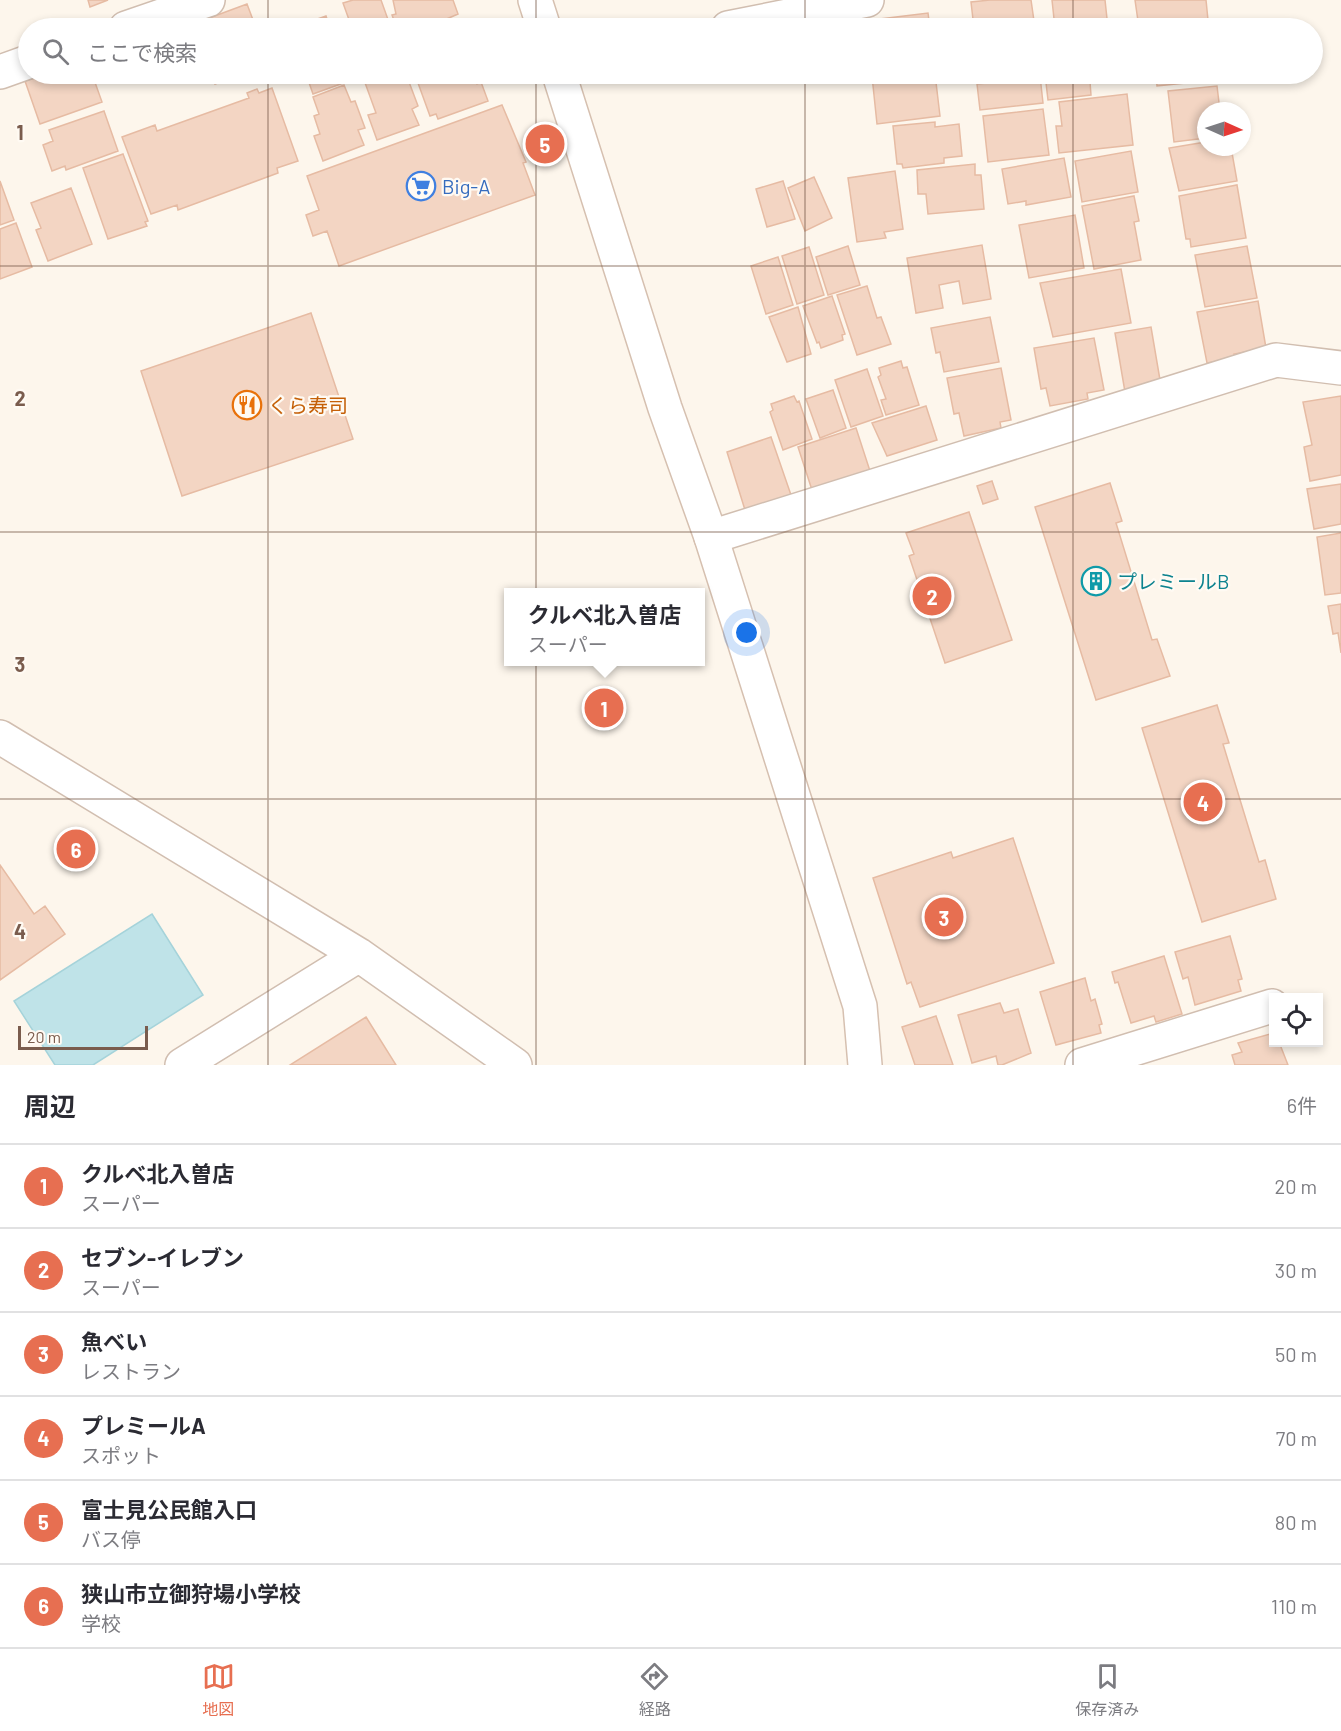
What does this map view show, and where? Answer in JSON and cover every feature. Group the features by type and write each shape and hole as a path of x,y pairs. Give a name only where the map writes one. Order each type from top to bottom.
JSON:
{"street":[{"path":"155,18 208,0"},
{"path":"535,0 541,18"},
{"path":"778,18 867,0"},
{"path":"0,72 18,66"},
{"path":"562,84 665,408 711,537 860,1006 865,1065"},
{"path":"711,537 1276,360 1341,368"},
{"path":"0,737 358,955 515,1065"},
{"path":"182,1065 358,955"},
{"path":"1083,1065 1269,1007"}],"water":[{"path":"152,914 203,995 93,1065 55,1065 14,1001"}],"building":[{"path":"88,0 108,0 90,7"},
{"path":"353,0 381,0 387,18 348,18 343,3"},
{"path":"393,0 453,0 458,14 449,18 393,18 392,15 396,14"},
{"path":"1031,0 1034,18 973,18 971,2"},
{"path":"1052,0 1105,0 1107,18 1054,18"},
{"path":"1135,0 1206,0 1208,18 1138,18"},
{"path":"247,4 252,18 209,18"},
{"path":"928,13 929,18 888,18"},
{"path":"26,84 96,84 102,102 40,124"},
{"path":"310,84 341,84 313,94"},
{"path":"365,84 410,84 418,106 412,109 419,125 377,140 368,115 376,113"},
{"path":"418,84 482,84 488,101 438,119 436,114 430,116"},
{"path":"873,84 936,84 940,116 877,124"},
{"path":"977,84 1041,84 1043,103 980,110"},
{"path":"1046,84 1090,84 1091,95 1048,100"},
{"path":"344,85 351,102 355,101 365,128 358,130 364,145 323,161 314,136 320,134 314,116 319,114 313,97"},
{"path":"1217,86 1219,102 1197,102 1197,139 1174,142 1168,91"},
{"path":"272,88 298,161 277,168 278,173 178,210 177,205 151,214 122,137 155,125 157,131 249,98 247,93 257,89 259,93"},
{"path":"1127,94 1133,145 1059,153 1056,126 1062,126 1059,102"},
{"name":"Big-A","path":"502,105 526,162 523,163 535,195 339,266 327,231 313,236 306,215 319,210 307,176"},
{"path":"1043,109 1049,155 988,162 983,116"},
{"path":"104,111 118,151 66,170 65,166 52,171 43,145 53,141 49,130"},
{"path":"935,122 935,127 959,124 962,156 944,158 944,163 903,168 902,164 897,164 893,126"},
{"path":"1197,143 1197,156 1233,156 1237,181 1179,191 1169,148"},
{"path":"1131,151 1138,192 1082,202 1075,161"},
{"path":"123,154 148,221 145,222 147,226 108,239 83,168"},
{"path":"1064,158 1071,197 1026,205 1026,201 1008,204 1002,169"},
{"path":"975,164 975,175 981,175 984,209 928,214 926,194 918,194 917,170"},
{"path":"895,171 903,229 884,232 886,238 857,242 848,178"},
{"path":"814,177 832,218 805,231 788,188"},
{"path":"0,181 14,220 0,225"},
{"path":"783,181 795,219 767,227 756,189"},
{"path":"1237,185 1246,238 1191,247 1190,239 1186,239 1179,196"},
{"path":"71,188 92,244 48,261 36,230 41,228 31,203"},
{"path":"1134,196 1139,221 1134,222 1141,260 1094,269 1082,206"},
{"path":"1075,215 1084,268 1029,278 1019,225"},
{"path":"16,223 32,267 0,279 0,229"},
{"path":"982,245 991,299 963,304 959,281 939,285 943,308 916,313 907,258"},
{"path":"848,246 860,285 828,295 816,257"},
{"path":"1247,246 1257,298 1205,307 1195,255"},
{"path":"809,247 824,295 797,304 782,256"},
{"path":"778,257 793,305 766,314 751,266"},
{"path":"1121,269 1131,323 1053,337 1040,283"},
{"path":"867,286 877,318 881,317 891,344 857,355 837,295"},
{"path":"832,296 845,334 842,335 843,340 821,348 803,306"},
{"path":"1258,301 1266,348 1234,354 1235,358 1207,363 1197,312"},
{"path":"798,307 811,354 787,362 769,317"},
{"name":"くら寿司","path":"311,313 353,439 182,496 141,371"},
{"path":"990,317 999,362 944,372 940,352 936,353 931,328"},
{"path":"1151,327 1160,380 1149,382 1150,387 1125,392 1115,333"},
{"path":"1094,338 1104,390 1087,393 1088,399 1050,406 1046,388 1041,389 1034,348"},
{"path":"901,361 903,368 907,367 919,405 886,415 881,400 886,399 878,377 881,375 879,368"},
{"path":"1001,368 1011,420 1000,422 1001,428 964,436 959,413 954,414 947,378"},
{"path":"867,369 883,416 851,427 835,380"},
{"path":"833,390 846,428 820,438 806,399"},
{"path":"794,396 797,402 799,401 812,439 783,450 770,412 773,410 771,404"},
{"path":"1341,396 1341,475 1310,481 1304,447 1312,445 1303,402"},
{"path":"926,406 937,440 887,456 872,423"},
{"path":"856,428 870,471 812,490 798,447"},
{"path":"771,437 791,495 745,510 727,452"},
{"path":"992,481 998,499 983,504 977,486"},
{"name":"プレミールB","path":"1110,483 1122,521 1116,523 1152,640 1157,639 1170,676 1096,700 1035,507"},
{"path":"1341,484 1341,524 1314,529 1307,489"},
{"path":"969,512 1012,640 945,663 909,556 914,554 906,533"},
{"path":"1341,533 1341,593 1325,595 1317,537"},
{"path":"1341,604 1341,653 1338,633 1333,634 1328,606"},
{"path":"1217,705 1229,743 1223,744 1259,862 1265,860 1276,899 1202,922 1142,728"},
{"path":"1013,838 1054,963 920,1007 911,982 907,984 873,878 951,852 953,858"},
{"path":"0,865 34,914 45,906 65,934 0,980"},
{"path":"1230,936 1242,979 1238,980 1241,991 1195,1005 1188,977 1183,979 1175,952"},
{"path":"1164,956 1182,1014 1156,1022 1154,1016 1131,1023 1118,982 1115,983 1112,972"},
{"path":"1085,978 1091,1001 1095,999 1102,1024 1099,1025 1101,1033 1056,1045 1040,992"},
{"path":"1000,1003 1004,1013 1018,1009 1031,1053 1002,1065 998,1065 996,1056 972,1063 958,1015"},
{"path":"936,1016 953,1065 915,1065 902,1027"},
{"path":"366,1017 396,1065 290,1065"},
{"path":"1269,1034 1269,1047 1281,1047 1288,1065 1235,1065 1232,1055 1242,1052 1238,1043"}],"place":[{"name":"富士見公民館入口","path":"545,144"},
{"name":"Big-A","path":"421,186"},
{"name":"くら寿司","path":"247,405"},
{"name":"プレミールB","path":"1096,581"},
{"name":"セブン-イレブン","path":"932,596"},
{"name":"クルベ北入曽店","path":"604,708"},
{"name":"プレミールA","path":"1203,802"},
{"name":"狭山市立御狩場小学校","path":"76,849"},
{"name":"魚べい","path":"944,917"}]}
